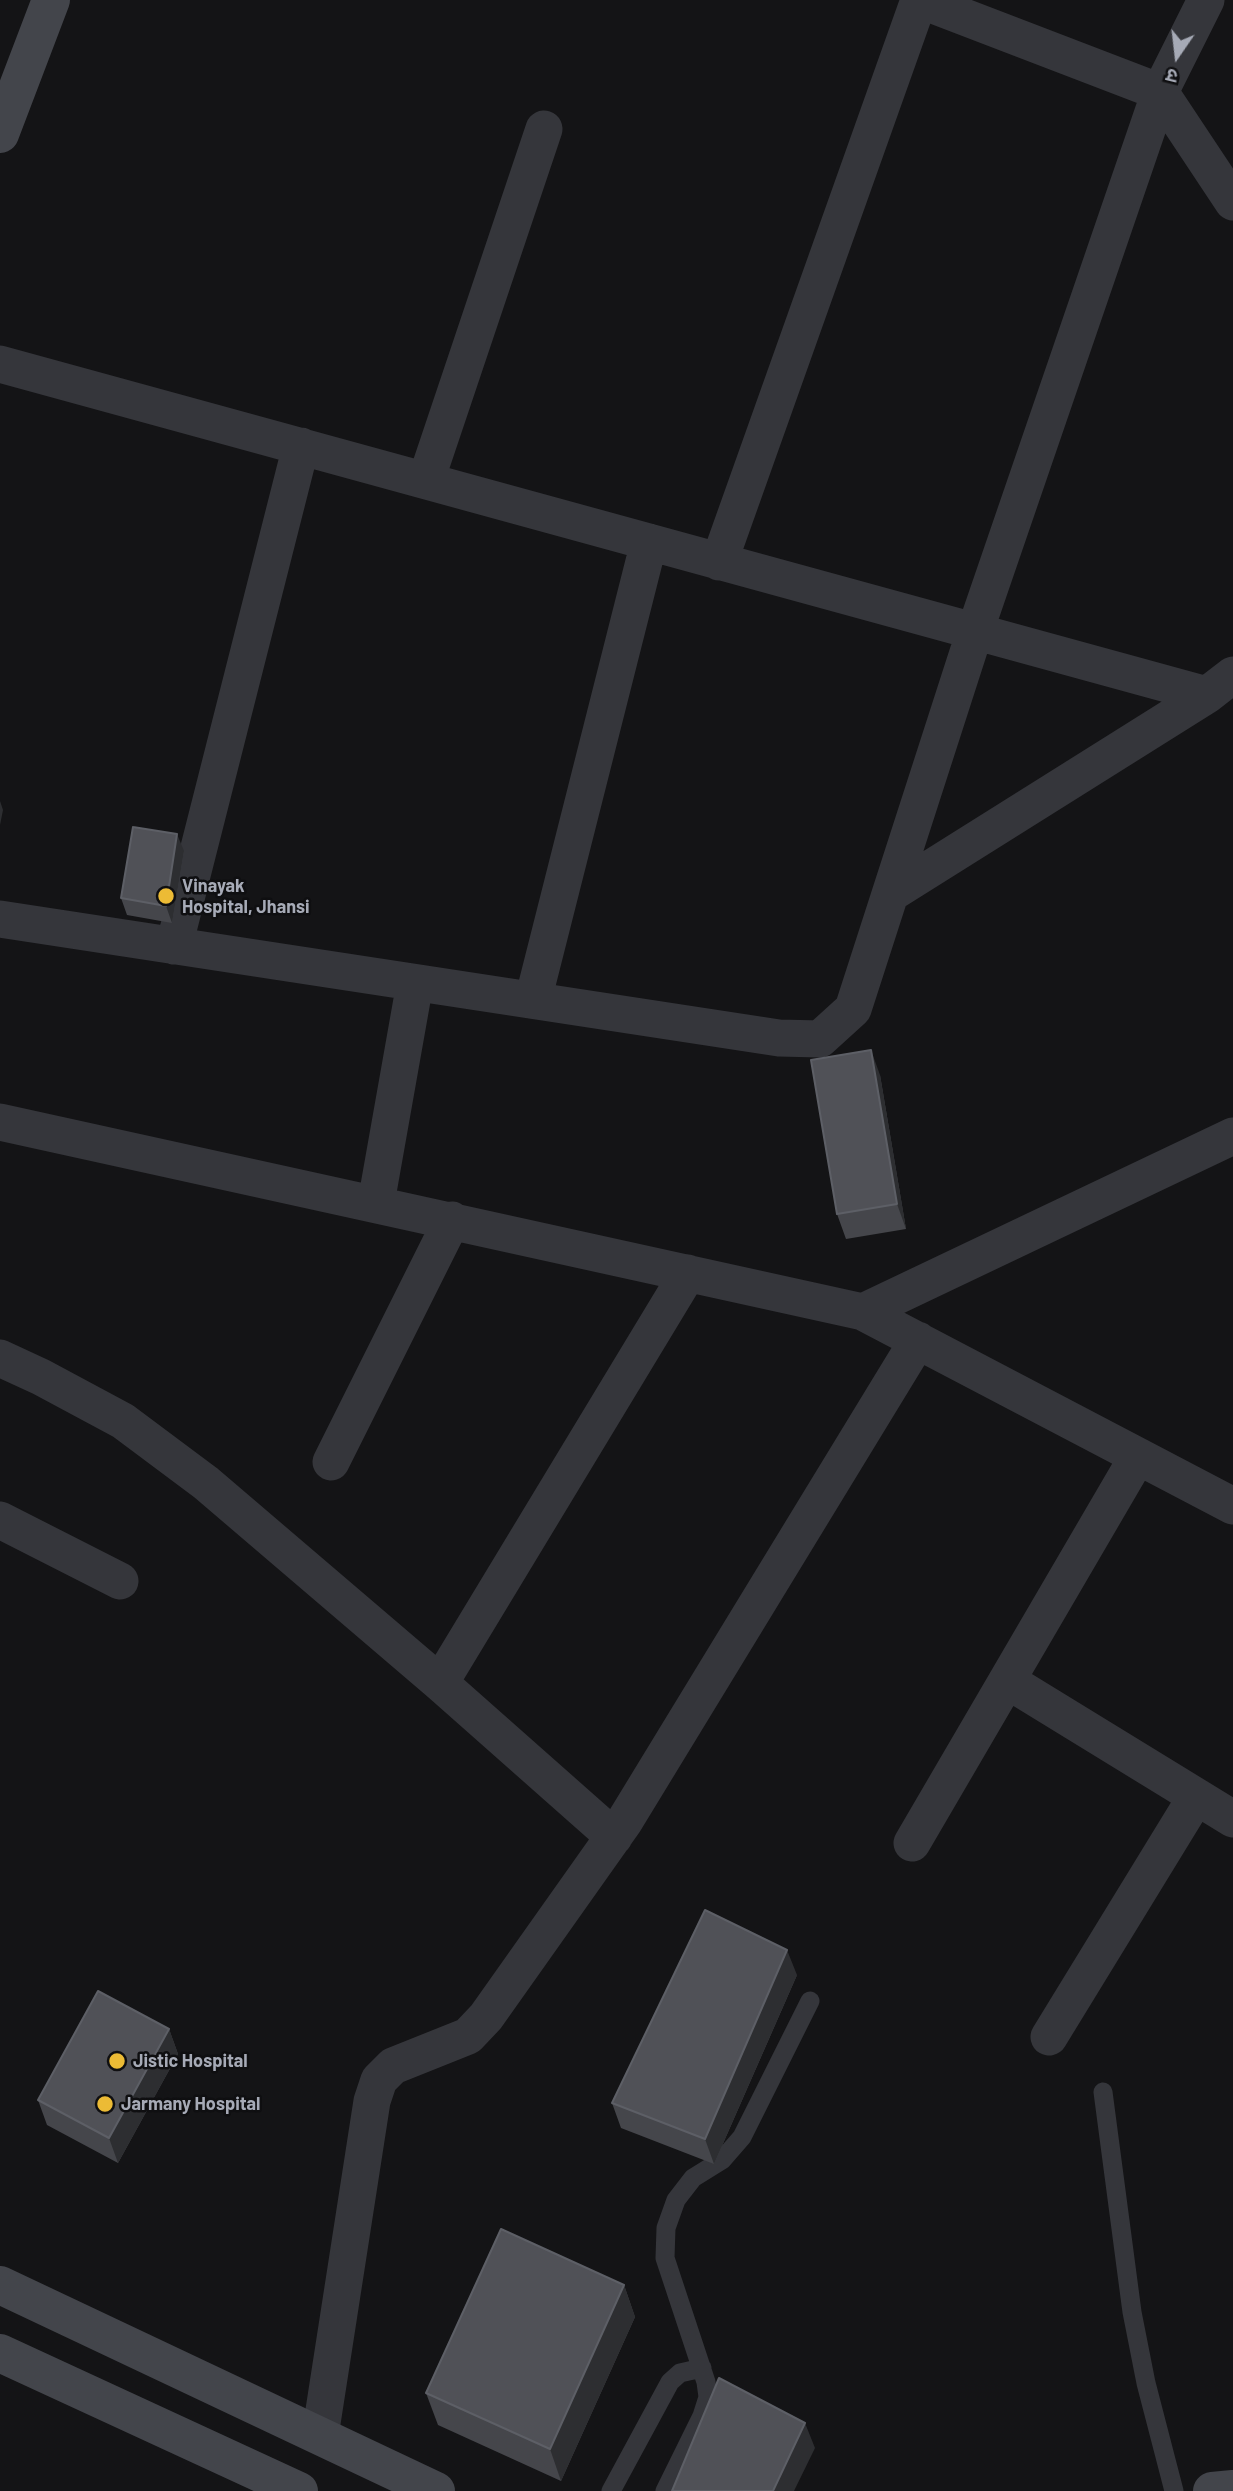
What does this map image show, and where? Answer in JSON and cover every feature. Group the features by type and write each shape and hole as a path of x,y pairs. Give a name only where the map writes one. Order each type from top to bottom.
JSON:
{"street":[{"path":"0,134 51,0"},
{"path":"719,562 919,0 1160,92 1233,202"},
{"path":"0,919 779,1038 820,1039 853,1009 975,631 1160,92 1206,0"},
{"path":"426,480 544,129"},
{"path":"0,363 975,631 1220,685"},
{"path":"174,946 301,446"},
{"path":"533,1000 649,542"},
{"path":"890,894 1220,685"},
{"path":"376,1203 415,983"},
{"path":"0,1122 863,1312 1233,1506"},
{"path":"863,1312 1233,1136"},
{"path":"331,1462 453,1220"},
{"path":"440,1683 688,1273"},
{"path":"320,2436 372,2101 379,2080 393,2066 468,2036 486,2017 614,1837 918,1340"},
{"path":"0,1358 123,1421 186,1467 440,1683 614,1837"},
{"path":"912,1843 1138,1456"},
{"path":"0,1520 120,1581"},
{"path":"1008,1681 1233,1819"},
{"path":"1049,2037 1196,1797"},
{"path":"0,2285 436,2491"},
{"path":"0,2353 299,2491"},
{"path":"1212,2491 1233,2489"}],"lane":[{"path":"665,2491 702,2416 708,2397 702,2368 665,2259 666,2228 676,2200 693,2178 722,2160 742,2137 810,2001"},
{"path":"1103,2092 1132,2312 1146,2383 1174,2491"},
{"path":"611,2491 670,2382 680,2374 702,2368"}],"building":[{"path":"133,827 177,834 166,906 121,898"},
{"path":"871,1050 897,1204 837,1214 811,1060"},
{"path":"705,1910 787,1950 705,2139 612,2103"},
{"path":"98,1991 169,2029 109,2138 38,2100"},
{"path":"501,2229 624,2285 550,2449 426,2393"},
{"path":"719,2378 805,2423 773,2491 672,2491"}],"place":[{"name":"Vinayak Hospital, Jhansi","path":"166,896"},
{"name":"Jistic Hospital","path":"117,2061"},
{"name":"Jarmany Hospital","path":"105,2104"}]}
